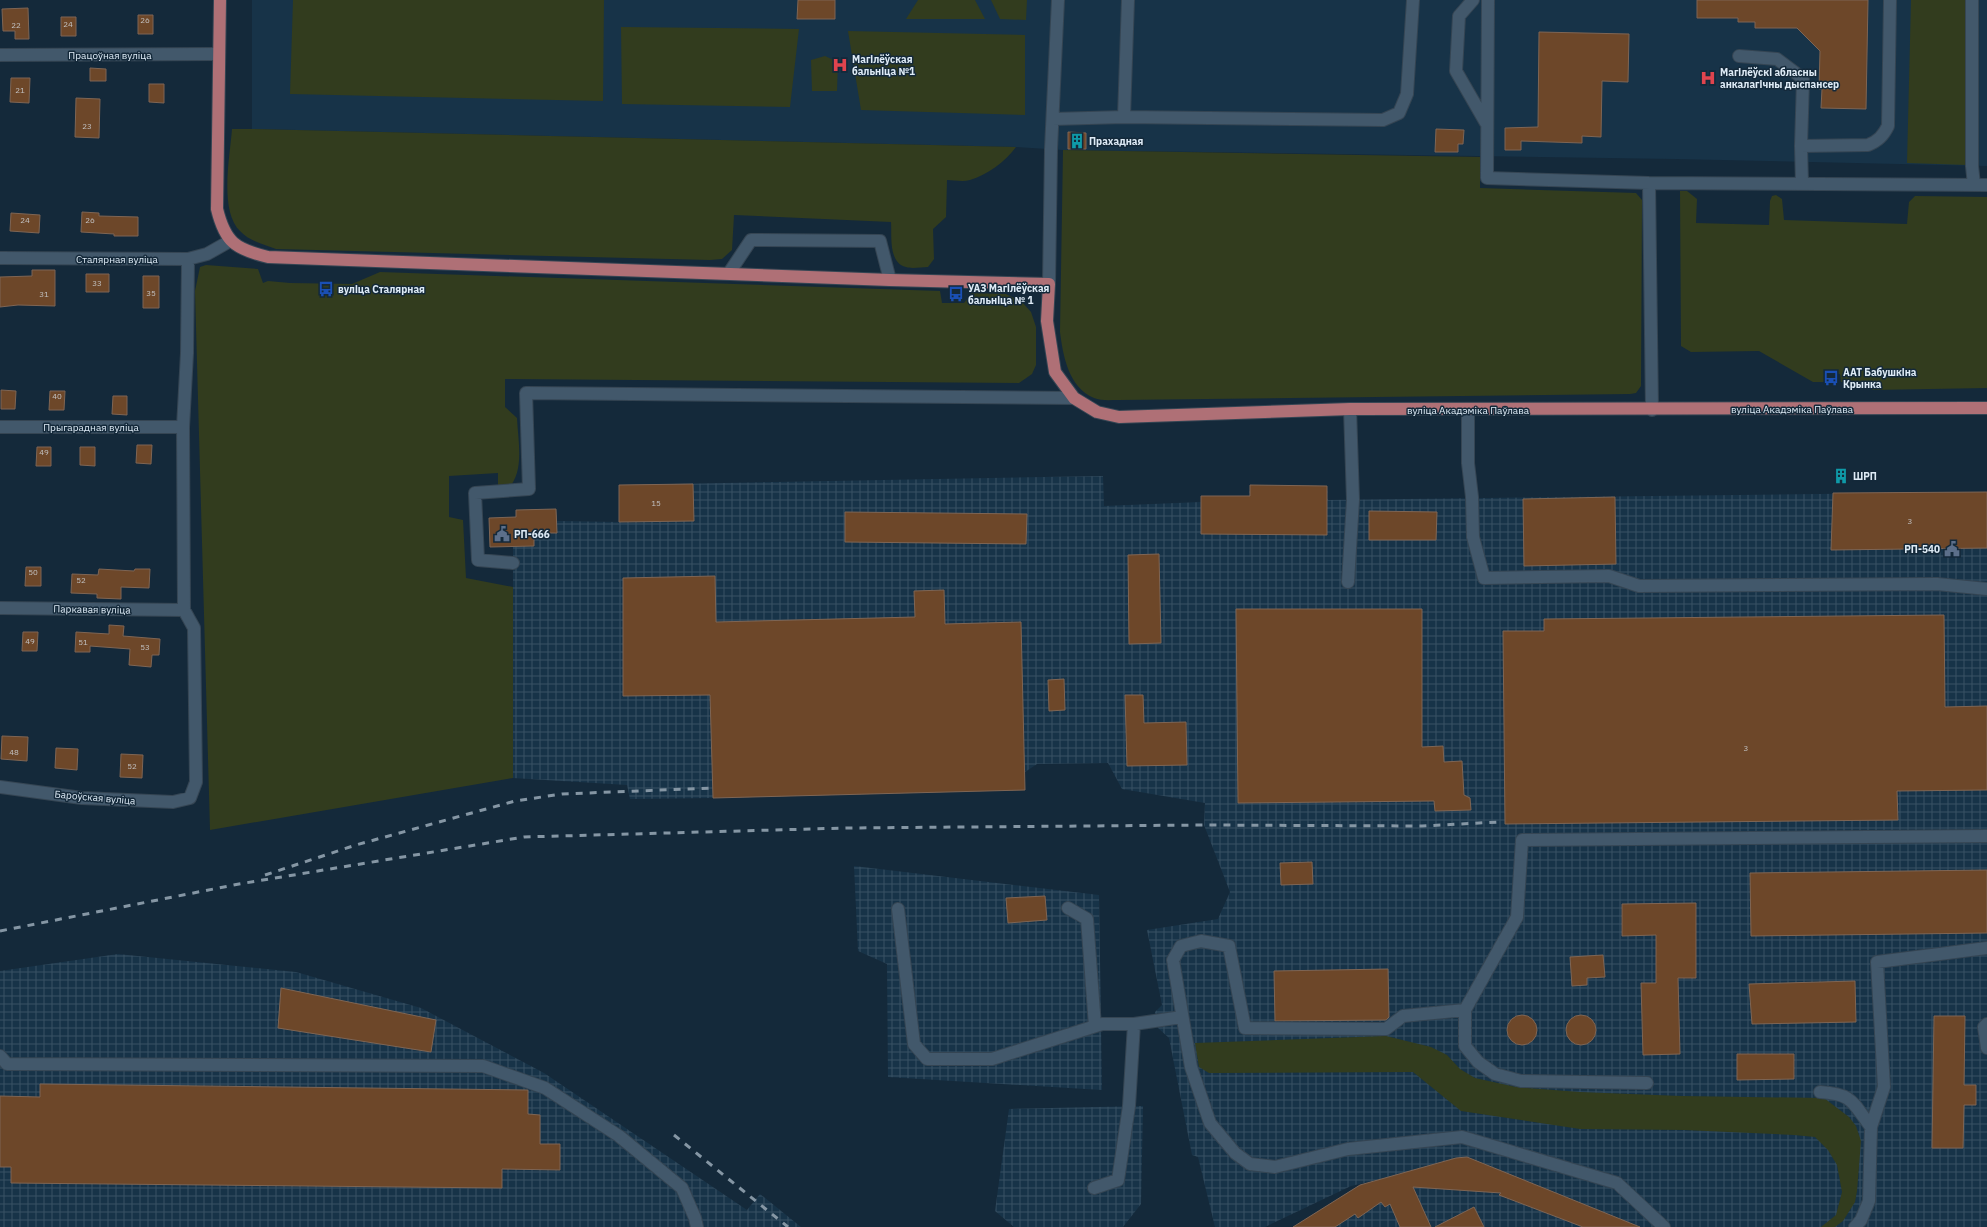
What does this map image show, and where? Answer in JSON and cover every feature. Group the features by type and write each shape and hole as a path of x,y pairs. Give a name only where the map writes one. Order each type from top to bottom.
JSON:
{"main road":[{"path":"220,0 217,209 221,225 230,241 250,252 276,258 730,273 890,280 1049,284"},
{"name":"вуліца Акадэміка Паўлава","path":"1049,284 1046,321 1055,372 1074,398 1097,412 1118,417 1350,410 1987,408"}],"street":[{"path":"1049,284 1053,119 1058,0"},
{"path":"1124,117 1128,0"},
{"path":"1053,119 1124,117 1383,120 1399,112 1407,94 1413,0"},
{"path":"1473,0 1459,16 1456,71 1487,124"},
{"path":"1488,0 1487,178 1649,183 1987,185"},
{"path":"1801,146 1868,145 1876,142 1884,136 1888,126 1890,0"},
{"path":"1972,0 1974,185"},
{"name":"Працоўная вуліца","path":"0,55 219,54"},
{"path":"1739,56 1777,59 1801,77 1802,184"},
{"path":"1649,183 1652,410"},
{"path":"730,273 751,240 880,241 890,280"},
{"name":"Сталярная вуліца","path":"0,258 188,259 207,254 230,241"},
{"path":"184,610 183,427 187,353 188,259"},
{"path":"513,563 478,560 475,493 529,489 526,394 1074,398"},
{"path":"1348,582 1353,500 1350,410"},
{"path":"1468,410 1468,463 1472,497 1473,538 1484,578 1609,576 1639,586 1937,584 1987,588"},
{"name":"Прыгарадная вуліца","path":"0,427 183,427"},
{"name":"Паркавая вуліца","path":"0,608 184,610"},
{"name":"Бароўская вуліца","path":"0,787 82,798 173,802 190,798 196,782 194,628 184,610"},
{"path":"1647,1083 1521,1081 1495,1074 1478,1062 1465,1046 1465,1010 1517,917 1522,840 1987,836"},
{"path":"1068,908 1087,919 1095,1026"},
{"path":"898,909 914,1044 927,1059 992,1059 1102,1024 1134,1024 1182,1017"},
{"path":"1465,1010 1404,1016 1386,1029 1245,1028 1229,946 1201,941 1181,946 1173,960 1191,1067 1210,1123 1235,1153 1250,1164 1275,1168 1348,1149 1462,1137 1617,1183 1664,1227"},
{"path":"1855,1227 1861,1220 1869,1201 1871,1127 1884,1087 1876,962 1987,948"},
{"path":"1094,1188 1118,1180 1129,1106 1134,1024"},
{"path":"1987,1024 1984,1027 1987,1048"},
{"path":"0,1056 6,1064 483,1066 545,1088 619,1136 682,1188 695,1218 697,1227"},
{"path":"1820,1092 1835,1093 1849,1098 1871,1127"}],"shaded area":[{"name":"Магілёўская бальніца №1","path":"252,0 1987,0 1987,166 1675,159 1063,150 1016,147 252,129"},
{"path":"1103,476 1104,506 1201,502 1201,496 1249,496 1250,485 1327,486 1328,500 1987,492 1987,1227 1293,1227 1360,1185 1381,1179 1351,1186 1265,1227 1215,1227 1198,1157 1192,1155 1169,1038 1158,1028 1155,1012 1162,1005 1147,930 1218,919 1230,892 1204,825 1205,803 1122,789 1108,763 1037,764 1025,772 1025,790 713,798 630,799 627,785 513,778 513,547 490,547 489,518 516,517 516,510 556,509 557,521 619,522 619,485"},
{"path":"854,866 1099,895 1102,1090 888,1077 887,964 858,951"},
{"path":"118,954 296,972 421,1008 544,1073 747,1210 760,1194 801,1227 0,1227 0,971"},
{"path":"1143,1106 1141,1204 1123,1227 1014,1227 995,1211 1009,1109"}],"green space":[{"path":"293,0 604,0 603,101 290,94"},
{"path":"918,0 975,0 985,19 906,19"},
{"path":"991,0 1027,0 1026,20 1000,19"},
{"path":"1911,0 1966,0 1966,165 1907,163"},
{"path":"621,27 799,29 790,107 622,104"},
{"path":"848,31 1025,35 1025,115 861,110"},
{"path":"825,56 838,62 837,91 812,91 811,60"},
{"path":"232,129 1016,147 1001,163 983,175 967,181 947,180 946,217 933,229 934,259 928,267 911,268 900,264 896,260 891,241 891,222 734,215 732,250 722,259 710,260 276,249 256,242 248,237 240,231 234,222 230,210 227,183"},
{"path":"1063,150 1480,157 1480,188 1636,193 1642,200 1641,386 1636,393 1630,394 1109,400 1094,398 1085,393 1078,386 1068,370 1060,332"},
{"path":"1680,191 1687,191 1697,199 1696,223 1769,225 1770,201 1772,196 1776,195 1782,199 1784,220 1907,224 1909,202 1915,196 1987,197 1987,388 1873,390 1862,381 1841,382 1840,374 1824,374 1824,382 1813,382 1759,351 1691,352 1681,346"},
{"path":"206,265 258,269 263,283 268,281 290,283 352,284 380,272 940,291 942,303 964,303 972,293 1006,294 1022,302 1031,312 1036,327 1036,365 1032,374 1019,383 505,379 505,407 517,418 519,465 517,474 508,489 498,487 498,473 449,476 449,517 463,520 466,578 513,587 513,778 210,830 195,291 200,267"},
{"path":"1386,1036 1431,1047 1447,1055 1460,1069 1475,1078 1516,1087 1580,1092 1681,1096 1824,1098 1849,1117 1856,1126 1861,1141 1855,1202 1843,1221 1835,1227 1821,1227 1836,1215 1842,1192 1837,1165 1828,1150 1815,1137 1684,1130 1580,1129 1461,1111 1413,1072 1209,1073 1199,1067 1195,1043"}],"building":[{"path":"798,0 835,0 835,19 797,19"},
{"path":"1697,0 1868,0 1866,109 1821,108 1822,89 1819,89 1820,51 1797,28 1755,28 1755,22 1738,22 1738,18 1697,18"},
{"path":"28,8 29,39 15,39 15,31 3,31 2,9"},
{"path":"138,15 153,15 153,34 138,34"},
{"path":"61,17 76,17 76,36 61,36"},
{"path":"1539,32 1629,34 1628,82 1602,81 1601,137 1582,136 1582,143 1521,141 1521,150 1505,150 1505,128 1538,127"},
{"path":"90,68 106,69 106,81 90,81"},
{"path":"11,78 30,78 29,103 10,102"},
{"path":"149,84 164,84 164,103 149,102"},
{"path":"76,98 100,99 99,138 75,137"},
{"path":"1436,129 1464,130 1463,144 1458,144 1458,152 1435,152"},
{"name":"Прахадная","path":"1068,132 1086,133 1086,149 1068,149"},
{"path":"82,212 99,213 99,216 138,217 138,236 114,236 114,234 81,232"},
{"path":"11,213 40,215 39,233 10,231"},
{"path":"32,270 55,270 55,306 18,305 0,307 0,277 32,276"},
{"path":"86,274 109,274 109,292 86,292"},
{"path":"143,276 159,276 159,308 143,308"},
{"path":"1,390 16,391 15,409 1,409"},
{"path":"50,391 65,391 64,410 49,410"},
{"path":"113,396 127,396 127,415 112,414"},
{"path":"137,445 152,445 151,464 136,463"},
{"path":"37,447 51,447 51,466 36,466"},
{"path":"80,447 95,447 95,466 80,465"},
{"path":"693,484 694,521 619,522 619,485"},
{"path":"1250,485 1327,486 1327,535 1201,534 1201,496 1250,496"},
{"path":"1987,492 1987,548 1831,550 1833,493"},
{"path":"1615,497 1616,564 1524,566 1523,499"},
{"path":"556,509 557,533 534,533 534,546 490,547 489,518 516,517 516,510"},
{"path":"1369,511 1437,512 1436,540 1369,540"},
{"path":"845,512 1027,514 1026,544 845,542"},
{"path":"1159,554 1161,643 1129,644 1128,555"},
{"path":"26,567 41,567 41,586 25,586"},
{"path":"99,569 134,571 135,569 150,569 149,588 121,587 121,599 97,598 97,594 71,593 72,574 98,575"},
{"path":"715,576 716,622 915,617 914,591 944,590 945,624 1021,622 1025,790 713,798 710,695 623,696 623,578"},
{"path":"1236,609 1422,609 1422,747 1443,746 1444,762 1462,761 1464,795 1470,798 1471,810 1435,811 1434,801 1238,803"},
{"path":"1944,615 1945,707 1987,706 1987,790 1897,791 1898,820 1505,824 1503,631 1544,631 1544,619"},
{"path":"109,625 124,626 123,636 160,639 159,655 152,655 151,667 129,665 130,649 90,646 90,652 75,652 76,632 109,634"},
{"path":"23,632 38,632 37,651 22,651"},
{"path":"1064,679 1065,710 1049,711 1048,680"},
{"path":"1125,695 1143,695 1144,723 1186,722 1187,765 1127,766"},
{"path":"2,736 28,737 27,761 1,759"},
{"path":"56,748 78,749 77,770 55,768"},
{"path":"121,754 143,755 142,778 120,777"},
{"path":"1312,862 1313,884 1281,885 1280,863"},
{"path":"1987,870 1987,933 1751,936 1750,873"},
{"path":"1045,896 1047,920 1008,923 1006,898"},
{"path":"1696,903 1696,978 1678,978 1680,1054 1643,1055 1641,983 1656,983 1656,935 1622,936 1622,904"},
{"path":"1603,955 1605,977 1587,978 1587,985 1572,986 1570,957"},
{"path":"1388,969 1389,1017 1386,1020 1275,1021 1274,971"},
{"path":"1855,981 1856,1022 1752,1024 1749,984"},
{"path":"281,988 436,1020 431,1052 278,1028"},
{"path":"1522,1015 1528,1016 1536,1024 1536,1036 1528,1044 1522,1045 1516,1044 1508,1036 1507,1030 1508,1024 1516,1016"},
{"path":"1581,1015 1587,1016 1595,1024 1595,1036 1587,1044 1581,1045 1575,1044 1567,1036 1566,1030 1567,1024 1575,1016"},
{"path":"1934,1016 1965,1016 1964,1085 1976,1085 1976,1105 1964,1105 1963,1148 1932,1148"},
{"path":"1737,1054 1794,1054 1794,1079 1737,1080"},
{"path":"40,1084 528,1090 528,1114 540,1115 540,1144 560,1144 560,1170 502,1169 502,1188 11,1183 11,1167 0,1167 0,1096 40,1097"},
{"path":"1467,1157 1640,1227 1583,1227 1499,1195 1501,1193 1413,1187 1431,1227 1400,1227 1390,1204 1385,1207 1381,1202 1358,1218 1355,1214 1335,1227 1293,1227 1360,1185 1456,1158"},
{"path":"1474,1207 1484,1227 1435,1227"}],"railway":[{"path":"265,875 356,845 515,801 562,794 712,788"},
{"path":"0,931 239,884 524,837 846,828 1204,825 1422,826 1499,822"},
{"path":"674,1135 788,1227"}],"place":[{"name":"Магілёўская бальніца №1","path":"840,65"},
{"name":"Магілёўскі абласны анкалагічны дыспансер","path":"1708,78"},
{"name":"Прахадная","path":"1077,141"},
{"name":"вуліца Сталярная","path":"326,289"},
{"name":"УАЗ Магілёўская бальніца № 1","path":"956,294"},
{"name":"ААТ Бабушкіна Крынка","path":"1831,378"},
{"name":"ШРП","path":"1841,476"},
{"name":"РП-666","path":"502,534"},
{"name":"РП-540","path":"1952,549"}]}
